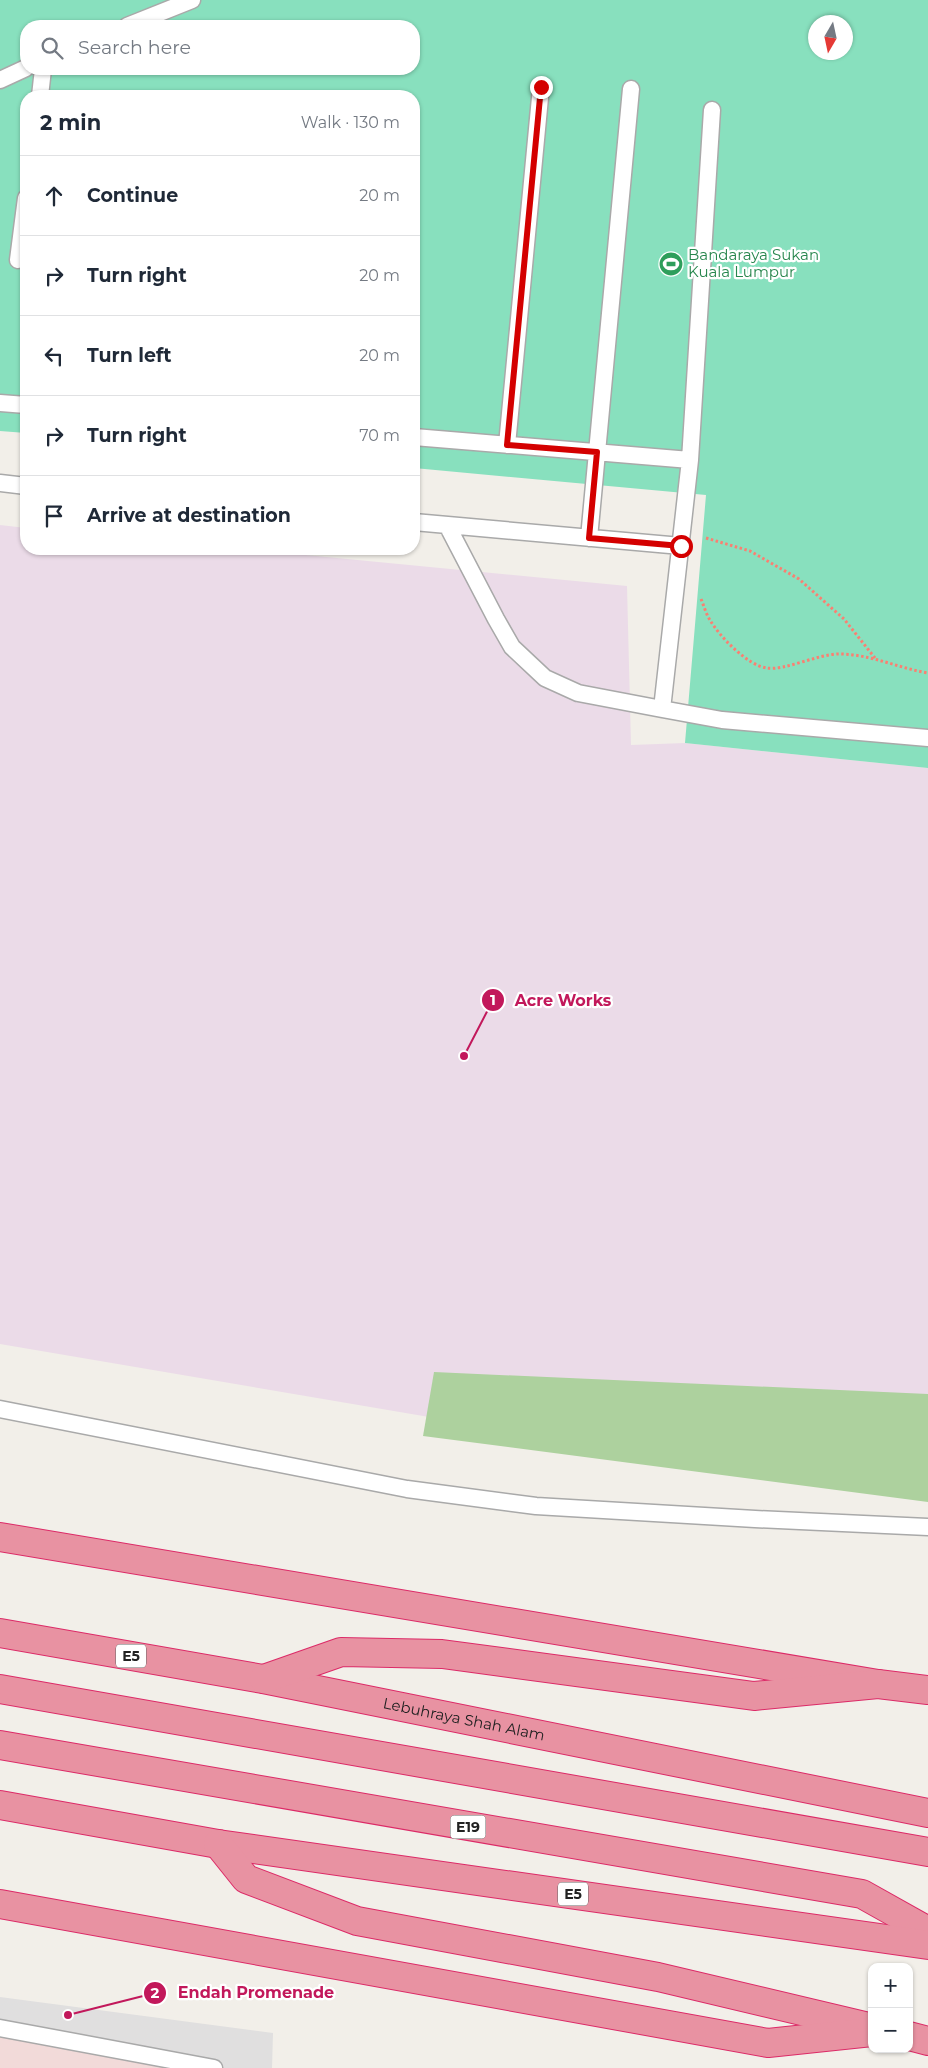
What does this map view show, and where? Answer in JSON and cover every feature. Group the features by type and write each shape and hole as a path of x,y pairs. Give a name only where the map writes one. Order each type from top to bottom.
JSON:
{"highway":[{"path":"0,1537 878,1684 928,1690"},
{"name":"Lebuhraya Shah Alam","path":"0,1633 263,1679 928,1813"},
{"path":"263,1679 341,1652 442,1654 754,1696 878,1684"},
{"path":"0,1689 928,1852"},
{"name":"E19","path":"0,1745 862,1894 928,1931"},
{"name":"E5","path":"0,1805 218,1844 928,1945"},
{"path":"218,1844 246,1879 357,1921 658,1977 868,2026"},
{"path":"0,1904 768,2043 868,2032"},
{"path":"913,2037 928,2041"}],"lane":[{"path":"142,20 192,0"},
{"path":"0,80 20,71"},
{"path":"41,90 42,75"},
{"path":"507,445 541,87"},
{"path":"589,538 631,89"},
{"path":"662,710 690,460 712,110"},
{"path":"18,260 20,244"},
{"path":"0,403 20,405"},
{"path":"420,438 690,460"},
{"path":"0,483 20,485"},
{"path":"420,523 681,546"},
{"path":"447,525 512,647 544,678 578,693 722,720 928,738"},
{"path":"0,1408 406,1489 536,1506 755,1520 928,1527"},
{"path":"0,2028 214,2068"}],"path":[{"path":"698,536 750,551 799,579 844,619 875,658"},
{"path":"700,596 710,620 731,646 752,661 768,668 837,654 875,658 904,669 928,673"}],"shaded area":[{"path":"0,525 20,527 20,555 305,555 627,586 631,745 685,743 928,768 928,1465 529,1434 0,1344"},
{"path":"0,1997 273,2033 272,2068 0,2068"},
{"path":"0,2036 173,2068 0,2068"}],"green space":[{"name":"Bandaraya Sukan Kuala Lumpur","path":"0,0 928,0 928,768 685,743 706,495 420,469 420,90 20,90 20,433 0,431"},
{"path":"434,1372 928,1394 928,1502 423,1436"}],"place":[{"name":"Bandaraya Sukan Kuala Lumpur","path":"671,264"},
{"name":"Acre Works","path":"464,1056"},
{"name":"Endah Promenade","path":"68,2015"}],"route":[{"path":"541,87 507,445 597,452 589,538 681,546"}]}
